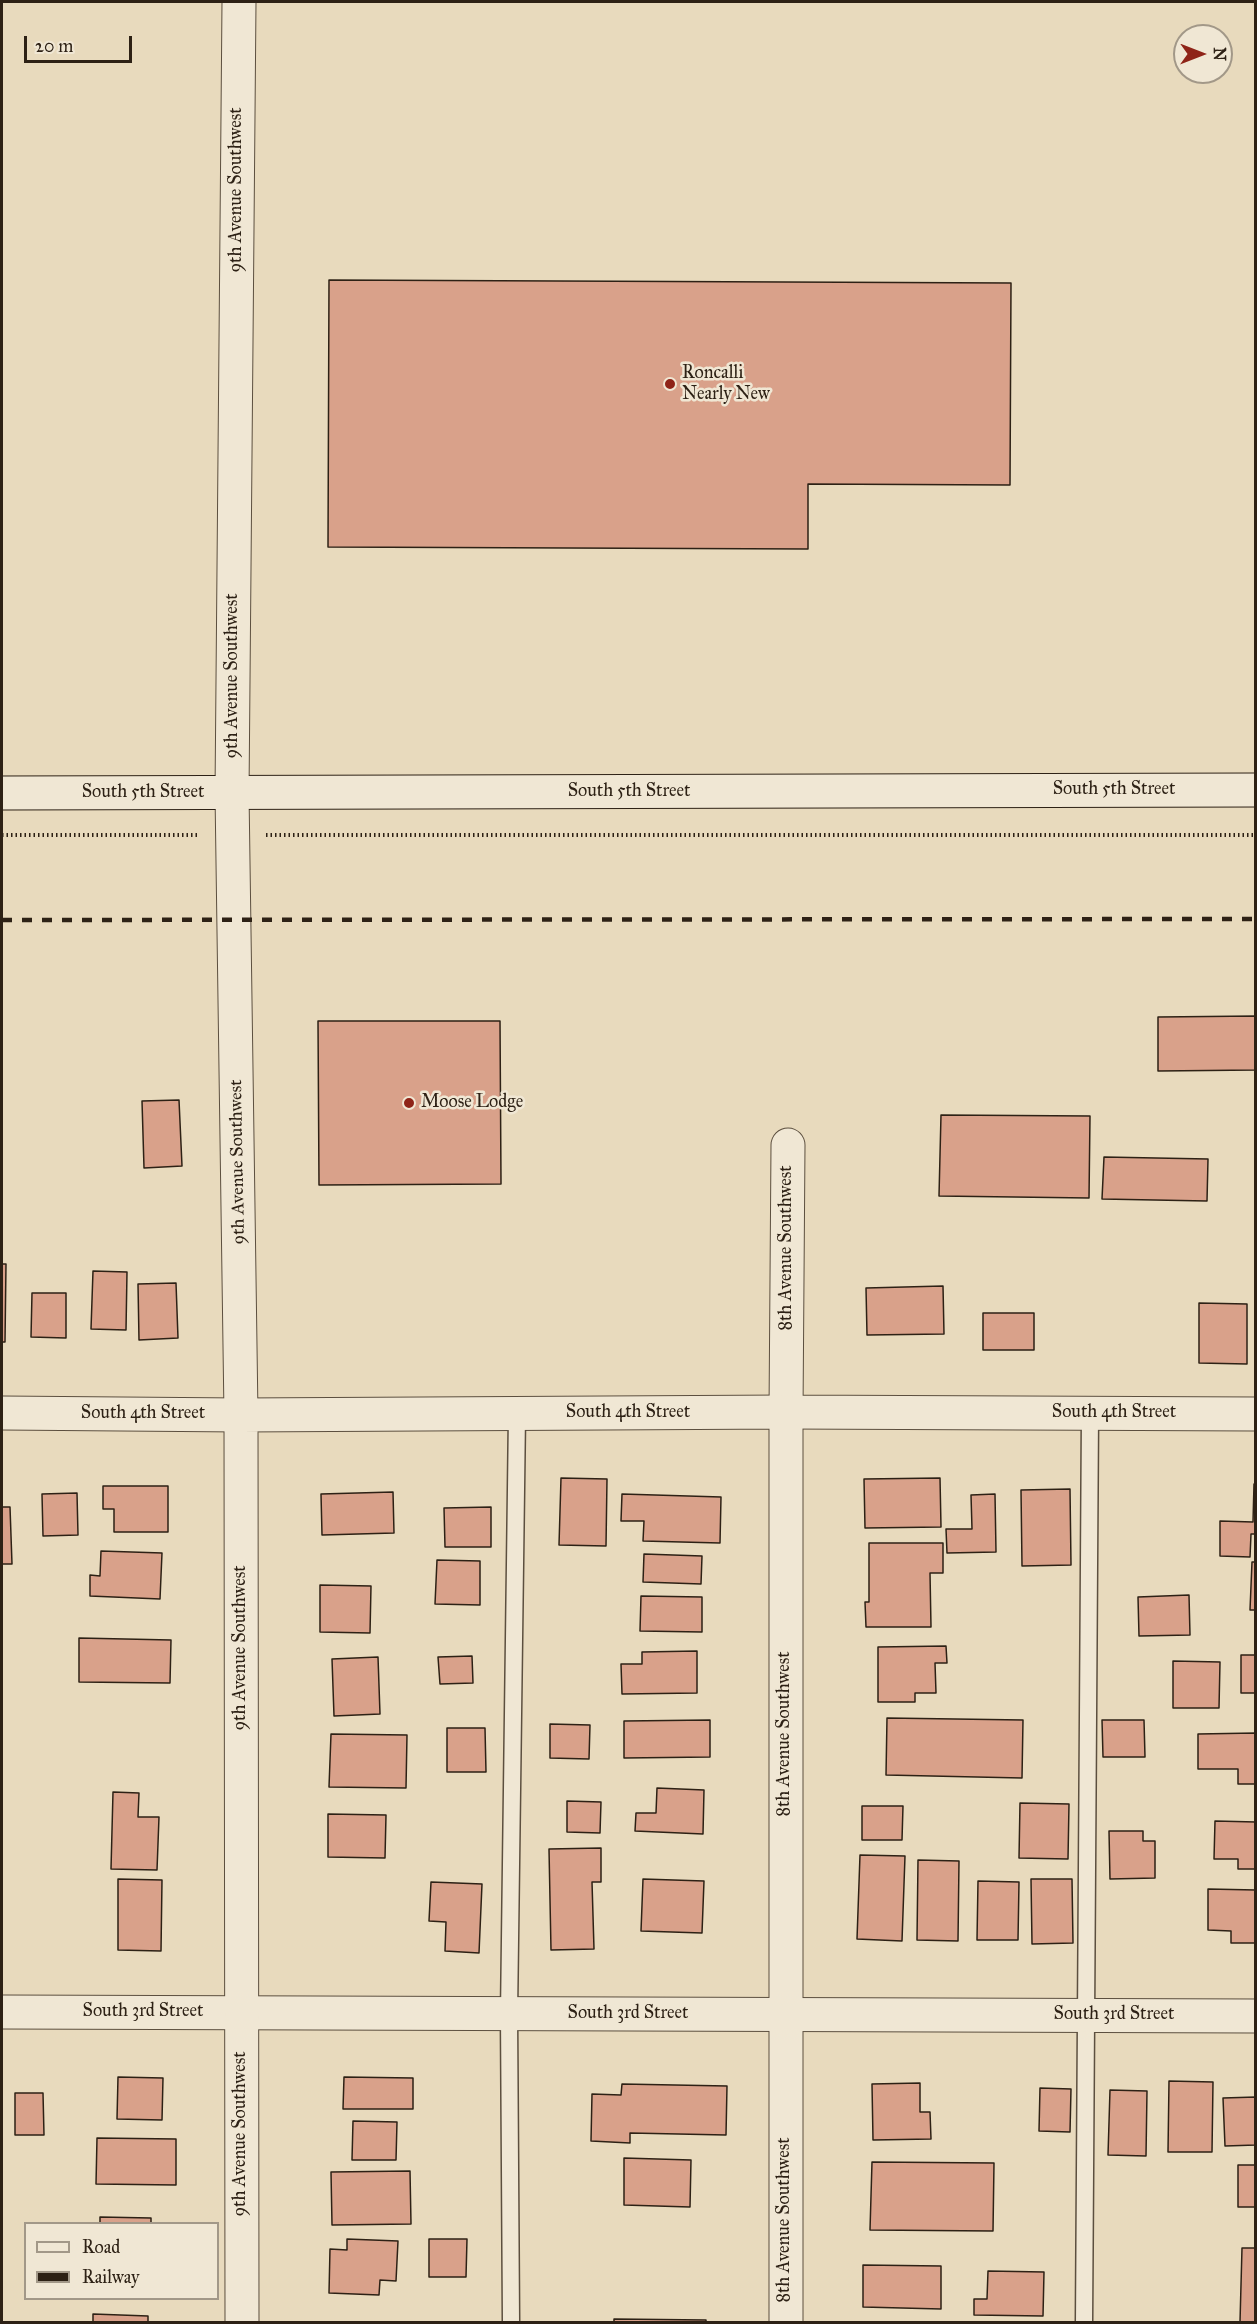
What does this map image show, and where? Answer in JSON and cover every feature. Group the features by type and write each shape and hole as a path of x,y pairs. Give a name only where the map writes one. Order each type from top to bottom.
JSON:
{"street":[{"name":"9th Avenue Southwest","path":"238,2 232,793 241,1415 242,2322"},
{"name":"South 5th Street","path":"2,793 1256,790"},
{"name":"8th Avenue Southwest","path":"786,2322 788,1145"},
{"name":"South 4th Street","path":"2,1413 241,1415 786,1412 1256,1414"},
{"name":"South 3rd Street","path":"2,2012 1256,2016"}],"lane":[{"path":"1084,2322 1090,1413"},
{"path":"511,2322 509,2014 517,1414"}],"path":[{"path":"2,835 1256,835"}],"building":[{"name":"Roncalli Nearly New","path":"329,280 1011,283 1010,485 808,484 808,549 328,547"},
{"path":"1256,1016 1256,1070 1158,1071 1158,1017"},
{"name":"Moose Lodge","path":"318,1021 500,1021 501,1184 319,1185"},
{"path":"179,1100 182,1166 144,1168 142,1101"},
{"path":"941,1115 1090,1116 1089,1198 939,1196"},
{"path":"1104,1157 1208,1159 1207,1201 1102,1199"},
{"path":"2,1264 6,1264 5,1342 2,1342"},
{"path":"93,1271 127,1272 126,1330 91,1329"},
{"path":"176,1283 178,1338 139,1340 138,1284"},
{"path":"943,1286 944,1334 867,1335 866,1288"},
{"path":"32,1293 66,1293 66,1338 31,1337"},
{"path":"1199,1303 1247,1304 1247,1364 1199,1363"},
{"path":"983,1313 1034,1313 1034,1350 983,1350"},
{"path":"561,1478 607,1479 606,1546 559,1545"},
{"path":"940,1478 941,1527 865,1528 864,1479"},
{"path":"1254,1484 1256,1534 1251,1534 1250,1557 1220,1556 1220,1521 1253,1522"},
{"path":"103,1486 168,1486 168,1532 114,1532 114,1509 103,1509"},
{"path":"1070,1489 1071,1565 1022,1566 1021,1490"},
{"path":"393,1492 394,1533 322,1535 321,1494"},
{"path":"77,1493 78,1535 43,1536 42,1494"},
{"path":"622,1494 721,1497 720,1543 643,1541 644,1521 621,1521"},
{"path":"995,1494 996,1552 947,1553 946,1529 972,1529 971,1495"},
{"path":"2,1507 10,1507 12,1564 2,1564"},
{"path":"491,1507 491,1547 445,1547 444,1508"},
{"path":"869,1543 943,1543 943,1573 930,1573 931,1627 866,1627 865,1602 869,1602"},
{"path":"101,1551 162,1553 160,1599 90,1596 90,1575 100,1576"},
{"path":"644,1554 702,1556 701,1584 643,1582"},
{"path":"437,1560 480,1561 480,1605 435,1604"},
{"path":"1252,1562 1256,1562 1256,1610 1250,1610"},
{"path":"320,1585 371,1586 370,1633 320,1632"},
{"path":"1189,1595 1190,1635 1139,1636 1138,1597"},
{"path":"641,1596 702,1597 702,1632 640,1631"},
{"path":"79,1638 171,1640 170,1683 79,1682"},
{"path":"946,1646 947,1663 935,1663 936,1693 915,1693 915,1702 878,1702 878,1647"},
{"path":"697,1651 697,1693 622,1694 621,1664 642,1664 642,1652"},
{"path":"1241,1655 1256,1655 1256,1693 1241,1693"},
{"path":"472,1656 473,1683 440,1684 438,1657"},
{"path":"378,1657 380,1714 334,1716 332,1659"},
{"path":"1173,1661 1220,1662 1219,1708 1173,1708"},
{"path":"887,1718 1023,1720 1022,1778 886,1775"},
{"path":"710,1720 710,1757 624,1758 624,1721"},
{"path":"1102,1720 1144,1720 1145,1757 1103,1757"},
{"path":"550,1724 590,1725 589,1759 550,1758"},
{"path":"447,1728 485,1728 486,1772 447,1772"},
{"path":"1256,1733 1256,1784 1238,1784 1238,1769 1198,1769 1198,1734"},
{"path":"331,1734 407,1735 406,1788 329,1787"},
{"path":"657,1788 704,1790 703,1834 635,1831 636,1813 656,1813"},
{"path":"113,1792 139,1793 138,1817 159,1817 157,1870 111,1869"},
{"path":"567,1801 601,1802 600,1833 567,1832"},
{"path":"1020,1803 1069,1804 1068,1859 1019,1858"},
{"path":"862,1806 903,1806 902,1840 862,1840"},
{"path":"328,1814 386,1815 385,1858 328,1857"},
{"path":"1215,1821 1256,1822 1256,1869 1238,1869 1238,1859 1214,1859"},
{"path":"1109,1831 1143,1831 1143,1841 1155,1841 1155,1878 1110,1879"},
{"path":"601,1848 601,1882 592,1882 594,1949 551,1950 549,1849"},
{"path":"860,1855 905,1856 902,1941 857,1939"},
{"path":"918,1860 959,1861 958,1941 917,1940"},
{"path":"118,1879 162,1880 161,1951 118,1950"},
{"path":"643,1879 704,1881 702,1933 641,1931"},
{"path":"1031,1879 1072,1879 1073,1943 1032,1944"},
{"path":"978,1881 1019,1882 1018,1940 977,1940"},
{"path":"431,1882 482,1884 479,1953 445,1951 446,1922 429,1921"},
{"path":"1208,1889 1256,1890 1256,1943 1231,1943 1231,1931 1208,1930"},
{"path":"118,2077 163,2078 162,2120 117,2119"},
{"path":"344,2077 413,2078 413,2109 343,2109"},
{"path":"1169,2081 1213,2082 1212,2152 1168,2152"},
{"path":"920,2083 920,2112 930,2112 931,2139 873,2140 872,2084"},
{"path":"622,2084 727,2086 726,2135 630,2133 630,2143 591,2141 592,2094 621,2095"},
{"path":"1040,2088 1071,2089 1070,2132 1039,2131"},
{"path":"1110,2090 1147,2091 1146,2156 1108,2155"},
{"path":"15,2093 43,2093 44,2135 15,2135"},
{"path":"1256,2097 1256,2145 1225,2146 1223,2098"},
{"path":"353,2121 397,2122 396,2160 352,2160"},
{"path":"97,2138 176,2139 176,2185 96,2184"},
{"path":"624,2158 691,2160 690,2207 624,2205"},
{"path":"872,2162 994,2163 993,2231 870,2230"},
{"path":"1238,2165 1256,2165 1256,2207 1238,2207"},
{"path":"410,2171 411,2224 332,2225 331,2172"},
{"path":"100,2217 151,2218 151,2222 100,2222"},
{"path":"347,2239 398,2241 396,2281 380,2280 379,2295 329,2293 330,2249 347,2250"},
{"path":"429,2239 467,2239 466,2277 429,2277"},
{"path":"1242,2248 1256,2248 1256,2322 1240,2322"},
{"path":"863,2265 941,2266 941,2309 863,2307"},
{"path":"988,2271 1044,2272 1043,2316 974,2315 974,2299 987,2299"},
{"path":"93,2314 148,2316 148,2322 93,2322"},
{"path":"614,2319 706,2320 706,2322 614,2322"}],"railway":[{"path":"2,920 1256,919"}],"place":[{"name":"Roncalli Nearly New","path":"670,384"},
{"name":"Moose Lodge","path":"409,1103"}]}
